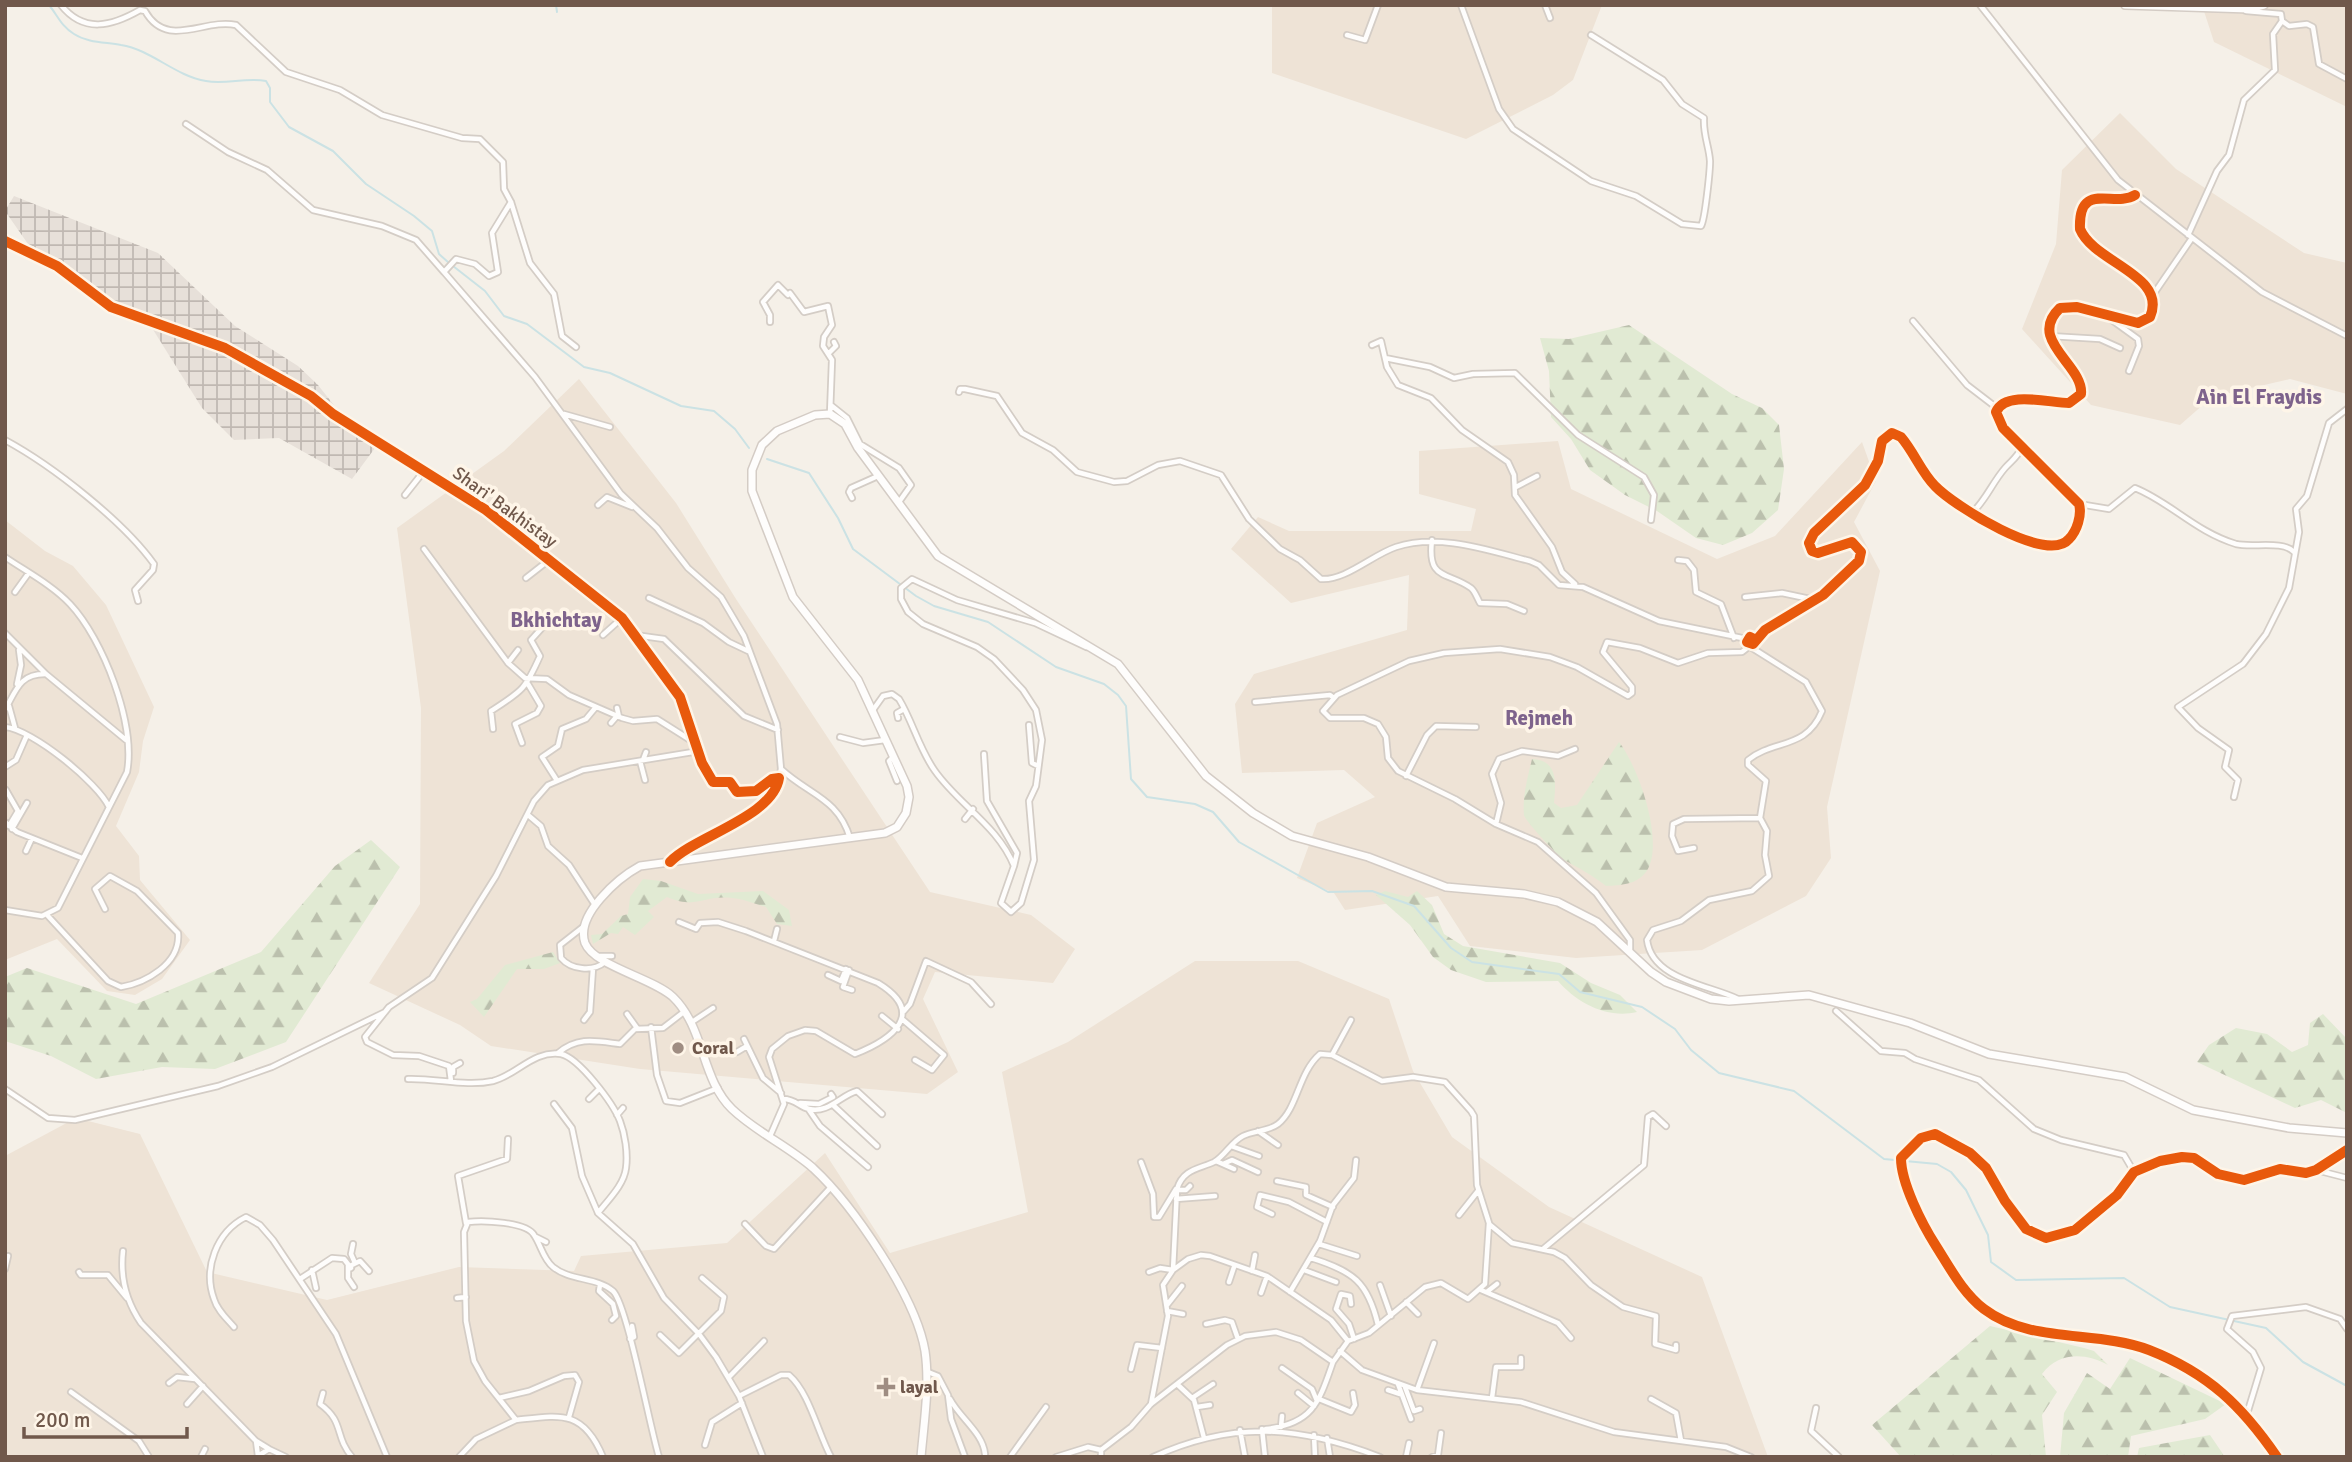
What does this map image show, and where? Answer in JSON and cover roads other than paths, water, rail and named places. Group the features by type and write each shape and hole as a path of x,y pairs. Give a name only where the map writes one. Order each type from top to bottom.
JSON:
{"main road":[{"path":"2125,5 2242,9 2264,5"},
{"path":"921,1457 926,1371 918,1325 908,1301 857,1220 831,1186 732,1108 719,1087 685,1012 671,995 609,959 595,956 584,940 584,926 596,906 631,871 650,863 817,840 850,839 891,831 906,813 909,792 873,710 858,680 793,597 751,491 754,458 772,435 806,418 831,410 845,424 878,476 932,550 952,567 1118,664 1206,776 1272,826 1306,842 1368,857 1446,887 1524,894 1558,902 1597,922 1651,972 1666,982 1711,999 1740,1000 1809,995 1850,1004 1910,1023 1989,1054 2124,1077 2193,1110 2289,1128 2347,1133"}],"street":[{"path":"61,5 74,18 95,26 108,24 145,8 158,27 176,32 220,24 236,25 286,72 340,90 382,115 462,138 480,139 503,162 502,183 511,202 530,263 554,294 562,336 576,347"},
{"path":"1347,35 1365,40 1378,5"},
{"path":"1461,5 1499,109 1513,128 1596,183 1636,196 1682,224 1701,226 1706,212 1710,162 1703,136 1704,118 1682,104 1663,80 1591,35"},
{"path":"1545,5 1550,18"},
{"path":"1980,5 2105,165 2135,195 2268,297 2347,336"},
{"path":"2242,9 2279,12 2282,21 2289,26 2313,27 2319,64 2347,79"},
{"path":"1997,408 2012,400 2070,403 2078,398 2082,391 2079,379 2059,354 2050,335 2052,322 2060,307 2070,306 2144,322 2151,313 2152,295 2190,237 2217,170 2229,155 2244,100 2275,70 2273,34 2282,21"},
{"path":"186,124 229,152 267,170 313,210 382,226 416,240 471,300 485,321 564,414 582,443 633,507 657,528 688,568 721,597 744,636 778,730 782,769 777,788 757,807 670,862"},
{"path":"2135,195 2128,199 2099,197 2092,200 2083,212 2080,229 2085,239 2116,265 2143,281 2152,295"},
{"path":"444,270 456,259 475,264 489,276 498,272 492,233 511,202"},
{"name":"Shari' Bakhistay","path":"5,241 57,265 111,307 225,348 276,376 486,510 622,618 680,697 709,779 713,782 730,782 737,792 756,791 772,779 779,778"},
{"path":"770,321 763,302 778,285 788,295 790,293 804,312 828,306 832,325 824,337 823,346 829,352 833,370 831,410 846,418 860,444 899,468 911,485 898,502"},
{"path":"2106,315 2138,339 2139,346 2129,371"},
{"path":"1913,321 1966,385 1997,408 1999,422 2080,504 2109,509 2135,488 2219,538 2249,547 2291,548 2295,553"},
{"path":"2050,335 2100,339 2120,348"},
{"path":"1372,345 1381,341 1385,358 1398,385 1431,398 1462,430 1501,456 1511,468 1516,487 1515,495 1552,547 1562,572 1576,585"},
{"path":"829,352 836,346 834,342"},
{"path":"1385,358 1430,367 1454,378 1473,374 1515,373 1578,435 1644,477 1654,495 1651,520"},
{"path":"959,392 965,389 997,396 1022,433 1053,450 1077,472 1114,482 1127,481 1158,465 1181,461 1222,475 1249,519 1280,549 1300,560 1321,579 1345,574 1367,559 1396,547 1432,540 1530,561 1539,565 1559,585 1576,585 1617,599 1659,621 1749,643 1806,682 1822,711 1803,736 1748,760 1748,765 1766,781 1760,818 1767,831 1766,880 1745,894 1709,900 1681,921 1653,930 1647,940 1653,956 1677,975 1699,986 1740,1000"},
{"path":"2234,797 2238,780 2225,767 2229,750 2198,728 2178,707 2243,664 2284,601 2299,532 2296,509 2307,496 2329,422 2347,409"},
{"path":"564,414 611,427"},
{"path":"1630,950 1630,940 1586,882 1559,864 1533,839 1496,824 1455,799 1398,771 1388,758 1386,737 1378,723 1364,718 1326,716 1324,708 1334,698 1419,658 1500,649 1550,657 1577,667 1628,696 1632,693 1632,687 1603,652 1607,642 1640,648 1678,663 1714,652 1742,652 1754,639 1816,600 1842,579 1862,555 1858,546 1847,541 1813,552 1809,545 1811,538 1865,485 1878,461 1882,441 1890,434 1901,437 1938,489 1972,513 2025,539 2057,546 2070,539 2077,527 2080,504"},
{"path":"5,440 47,466 118,526 148,556 154,564 153,570 135,590 138,601"},
{"path":"1972,513 1983,503 2006,466 2017,458 2022,447"},
{"path":"405,495 424,471"},
{"path":"852,498 849,492 851,488 878,476"},
{"path":"1516,487 1537,476"},
{"path":"598,505 607,497 633,507"},
{"path":"1432,540 1431,558 1439,574 1471,588 1480,603 1507,604 1524,611"},
{"path":"424,549 508,663 528,681 541,706 537,712 515,724 522,743"},
{"path":"5,557 62,597 93,633 127,727 130,755 127,772 63,902 48,916"},
{"path":"526,578 549,560"},
{"path":"1678,560 1690,563 1694,569 1698,594 1721,604 1734,638"},
{"path":"15,592 29,574"},
{"path":"984,754 987,801 992,814 1017,853 1001,903 1011,912 1021,903 1033,866 1029,802 1036,786 1042,731 1031,700 986,653 923,624 908,612 901,598 902,585 912,579 957,600 1035,623 1075,644 1094,648"},
{"path":"1745,597 1782,593 1816,600"},
{"path":"649,598 703,622 729,642 749,651"},
{"path":"603,635 622,618"},
{"path":"493,730 491,711 521,692 540,656 531,640 541,629"},
{"path":"5,633 19,650 46,674 127,741"},
{"path":"635,635 664,639 744,716 778,730"},
{"path":"16,729 7,707 21,665 19,650"},
{"path":"508,663 518,650"},
{"path":"16,685 29,677 46,674"},
{"path":"528,681 547,679 618,717 633,721 657,719 697,744"},
{"path":"873,710 877,702 888,694 896,696 904,709 913,735 937,773 974,809 1006,850 1014,866"},
{"path":"1255,702 1330,695 1334,698"},
{"path":"556,779 542,757 558,746 562,730 586,719 596,707"},
{"path":"617,708 618,717"},
{"path":"898,718 897,713 904,709"},
{"path":"611,723 618,717"},
{"path":"1030,725 1032,762 1038,766"},
{"path":"1406,776 1427,735 1436,726 1476,727"},
{"path":"5,727 27,735 99,789 110,808"},
{"path":"5,767 16,760 27,735"},
{"path":"840,737 863,743 885,740"},
{"path":"1496,824 1501,803 1492,774 1499,759 1522,751 1558,756 1575,749"},
{"path":"5,1089 48,1118 75,1120 218,1086 272,1067 386,1011 432,978 496,876 537,796 556,779 598,767 699,751"},
{"path":"645,780 642,760 646,752"},
{"path":"894,757 889,761 897,781"},
{"path":"782,769 801,787 837,810 846,824 850,839"},
{"path":"6,790 18,811 9,826"},
{"path":"9,826 27,803"},
{"path":"965,819 974,809"},
{"path":"528,815 541,826 548,846 569,865 596,906"},
{"path":"1694,848 1678,851 1672,836 1672,824 1684,819 1760,818"},
{"path":"9,826 82,859"},
{"path":"26,851 32,838"},
{"path":"5,910 48,916 108,981 121,987 152,977 173,952 178,933 137,891 110,876 95,890 105,909"},
{"path":"679,922 696,929 700,923 718,922 761,939 774,941 847,970 891,992 904,1011"},
{"path":"584,926 560,945 559,955 569,965 593,968 609,959"},
{"path":"774,941 777,929"},
{"path":"770,1136 782,1096 769,1053 794,1032 816,1031 855,1054 887,1038 898,1029 926,961 971,982 991,1004"},
{"path":"584,1020 590,1012 593,968"},
{"path":"828,975 841,981 847,970"},
{"path":"847,970 843,987 852,990"},
{"path":"691,1026 713,1009"},
{"path":"386,1011 364,1040 393,1055 419,1056 449,1066 453,1081"},
{"path":"408,1079 490,1082 505,1077 527,1061 558,1054 574,1042 596,1040 620,1044 637,1028 663,1028 685,1012"},
{"path":"1836,1012 1881,1051 1905,1053 1915,1059 1979,1080 2034,1129 2061,1140 2124,1155 2134,1172"},
{"path":"627,1014 637,1028"},
{"path":"881,1016 898,1029"},
{"path":"902,1019 944,1055 932,1070 915,1060"},
{"path":"1332,1055 1351,1020"},
{"path":"651,1027 657,1075 666,1101 680,1103 719,1087"},
{"path":"744,1039 763,1078 782,1096 809,1110 820,1126 868,1167"},
{"path":"737,1052 747,1046"},
{"path":"693,1049 702,1047"},
{"path":"558,1054 575,1061 617,1115 624,1136 626,1168 622,1180 598,1213"},
{"path":"1141,1162 1153,1194 1154,1217 1159,1217 1182,1177 1216,1161 1235,1140 1276,1126 1285,1117 1299,1083 1315,1058 1320,1054 1332,1055 1382,1081 1422,1078 1440,1080 1450,1087 1474,1116 1479,1191 1489,1223 1487,1272 1481,1290 1468,1299 1447,1286 1435,1283 1425,1287 1378,1325 1351,1340 1333,1362 1317,1402 1300,1421 1282,1427 1240,1430 1204,1438 1153,1457"},
{"path":"453,1081 453,1067 460,1063"},
{"path":"589,1099 598,1090"},
{"path":"809,1110 833,1105 857,1091 882,1114"},
{"path":"799,1103 825,1103 833,1097 831,1094"},
{"path":"554,1104 572,1128 582,1176 598,1213 633,1244 664,1298 699,1335 729,1377 739,1395 763,1457"},
{"path":"833,1105 877,1146"},
{"path":"617,1115 623,1108"},
{"path":"1543,1250 1644,1165 1648,1117 1653,1114 1666,1126"},
{"path":"1258,1131 1278,1145"},
{"path":"2277,1457 2247,1415 2210,1384 2148,1350 2028,1327 1984,1309 1961,1286 1930,1238 1901,1170 1900,1158 1921,1138 1935,1134 1952,1141 1986,1168 2005,1201 2026,1229 2046,1238 2075,1230 2118,1195 2134,1172 2160,1161 2194,1158 2218,1174 2244,1180 2280,1168 2306,1173 2316,1170 2347,1150"},
{"path":"508,1139 507,1160 458,1176 466,1223 468,1334 474,1360 480,1373 516,1420"},
{"path":"1230,1146 1259,1156"},
{"path":"1223,1164 1232,1160 1258,1172"},
{"path":"1290,1292 1319,1244 1332,1208 1354,1178 1356,1160"},
{"path":"1216,1161 1234,1169"},
{"path":"2316,1170 2347,1178"},
{"path":"1277,1181 1306,1187 1306,1195 1332,1208"},
{"path":"745,1224 766,1246 774,1249 831,1186"},
{"path":"1177,1189 1186,1190 1189,1186"},
{"path":"1151,1404 1167,1308 1162,1291 1173,1270 1177,1238 1177,1189"},
{"path":"1459,1215 1479,1191"},
{"path":"1272,1214 1257,1207 1260,1195 1289,1202 1327,1222"},
{"path":"1176,1199 1215,1196"},
{"path":"234,1327 213,1298 211,1257 217,1244 242,1218 250,1218 260,1225 336,1334 387,1457"},
{"path":"466,1223 522,1225 546,1242"},
{"path":"1489,1223 1512,1243 1565,1258 1591,1285 1623,1307 1656,1316 1655,1344 1676,1350 1676,1345"},
{"path":"536,1237 547,1260 557,1270 569,1277 600,1284 616,1295 626,1319 659,1457"},
{"path":"354,1244 348,1278 354,1287"},
{"path":"1319,1244 1357,1256"},
{"path":"123,1251 122,1277 141,1323 256,1441 286,1457"},
{"path":"1149,1272 1160,1268 1173,1270 1188,1259 1201,1255 1267,1276 1304,1298 1351,1340"},
{"path":"1252,1271 1255,1255"},
{"path":"5,1269 8,1256"},
{"path":"300,1279 332,1258 344,1259 351,1265"},
{"path":"1311,1258 1343,1269 1358,1279 1374,1308 1378,1325"},
{"path":"351,1265 360,1261 369,1271"},
{"path":"1229,1282 1234,1267"},
{"path":"312,1270 316,1288"},
{"path":"1304,1270 1336,1282"},
{"path":"79,1272 81,1275 108,1275 130,1301"},
{"path":"1261,1293 1267,1276"},
{"path":"660,1335 679,1353 699,1335 725,1302 721,1291 702,1278"},
{"path":"600,1284 599,1291 611,1300 616,1311 617,1316 612,1320"},
{"path":"1488,1292 1497,1284"},
{"path":"1380,1285 1391,1316"},
{"path":"1167,1308 1182,1286"},
{"path":"1481,1290 1559,1323 1571,1338"},
{"path":"1351,1304 1350,1296 1346,1293 1341,1294 1336,1304 1351,1340"},
{"path":"457,1298 466,1297"},
{"path":"1406,1302 1418,1314"},
{"path":"2247,1415 2261,1368 2253,1352 2227,1329 2232,1316 2306,1307 2340,1319 2347,1329"},
{"path":"1167,1308 1184,1314"},
{"path":"1206,1324 1225,1320 1232,1322 1238,1339"},
{"path":"630,1339 635,1337 632,1326"},
{"path":"1101,1450 1131,1427 1151,1404 1238,1339 1276,1332 1301,1340 1333,1362"},
{"path":"729,1377 764,1341"},
{"path":"1416,1390 1434,1343"},
{"path":"1132,1368 1137,1345 1162,1348"},
{"path":"1340,1351 1362,1370 1416,1390 1492,1398 1549,1409 1614,1432 1726,1447 1751,1457"},
{"path":"1492,1398 1496,1367 1521,1367 1521,1359"},
{"path":"1282,1368 1312,1389 1317,1402"},
{"path":"926,1371 938,1376 958,1414 983,1439 985,1454"},
{"path":"499,1398 529,1391 575,1374 579,1382 569,1417"},
{"path":"739,1395 781,1375 789,1375 808,1402 816,1429 831,1457"},
{"path":"169,1383 177,1377 196,1380"},
{"path":"1192,1398 1213,1384"},
{"path":"1398,1384 1411,1419"},
{"path":"1178,1385 1197,1407 1204,1438"},
{"path":"187,1404 203,1386"},
{"path":"1404,1386 1414,1411 1420,1409"},
{"path":"1388,1390 1401,1394"},
{"path":"71,1392 139,1441 149,1457"},
{"path":"323,1393 320,1404 338,1422 342,1444 352,1457"},
{"path":"1298,1393 1351,1412 1355,1405 1353,1393"},
{"path":"948,1395 951,1419 965,1457"},
{"path":"1651,1399 1676,1413 1681,1441"},
{"path":"705,1445 712,1422 742,1403"},
{"path":"1197,1407 1210,1405"},
{"path":"1010,1457 1046,1407"},
{"path":"1816,1408 1811,1431 1839,1457"},
{"path":"1282,1416 1282,1427"},
{"path":"459,1457 476,1439 516,1420 569,1417 587,1428 603,1457"},
{"path":"1264,1429 1327,1438 1380,1457"},
{"path":"1264,1429 1265,1457"},
{"path":"1240,1430 1245,1457"},
{"path":"1432,1457 1438,1455 1441,1433"},
{"path":"1314,1435 1315,1457"},
{"path":"1327,1438 1330,1457"},
{"path":"256,1441 258,1456 269,1449"},
{"path":"1406,1457 1409,1443"},
{"path":"1056,1457 1088,1447 1101,1450"},
{"path":"201,1457 205,1449"},
{"path":"1101,1450 1101,1457"},
{"path":"1171,1457 1176,1450"}],"waterway":[{"path":"49,5 66,28 79,37 132,48 195,78 213,82 266,81 270,88 270,102 289,127 333,151 366,184 432,231 439,254 449,263"},
{"path":"556,5 557,12"},
{"path":"453,266 485,291 504,316 527,324 584,367 610,373 681,406 714,411 735,429 749,448"},
{"path":"767,459 809,473 838,518 853,549 916,596 934,606 988,622 1056,667 1104,684 1118,695 1126,706 1131,779 1147,797 1195,804 1213,812 1239,842 1328,892 1372,891 1414,906 1451,948 1472,962 1559,974 1580,992 1642,1007 1675,1029 1691,1050 1719,1073 1794,1091 1884,1159 1937,1164 1951,1172 1966,1190 1988,1235 1991,1262 2016,1280 2124,1278 2170,1307 2266,1328 2303,1362 2347,1386"}],"place":[{"name":"Coral","path":"678,1048"},
{"name":"layal","path":"886,1387"}],"district":[{"name":"Ain El Fraydis","path":"2259,397"},
{"name":"Bkhichtay","path":"556,620"},
{"name":"Rejmeh","path":"1539,718"}]}
